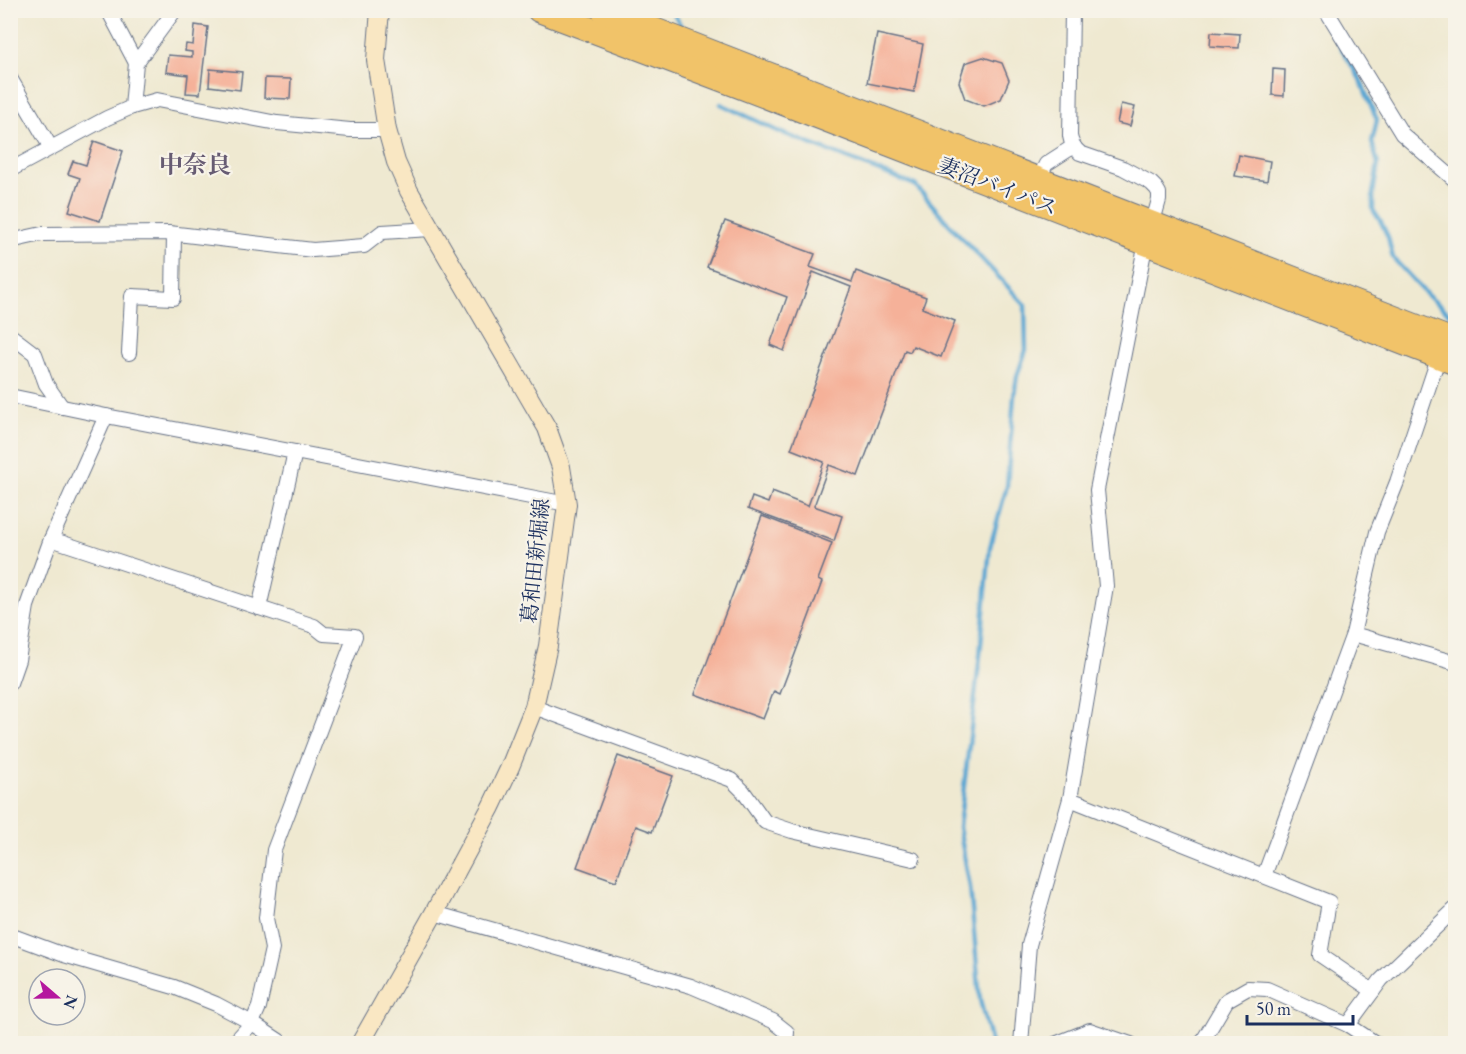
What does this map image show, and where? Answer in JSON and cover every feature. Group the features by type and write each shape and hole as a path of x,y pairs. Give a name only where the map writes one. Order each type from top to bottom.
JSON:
{"highway":[{"name":"妻沼バイパス","path":"539,10 736,85 1451,346"},
{"name":"妻沼バイパス","path":"603,10 1038,180 1149,234"}],"main road":[{"name":"葛和田新堀線","path":"360,1044 492,807 534,707 548,646 567,504 561,468 547,428 430,229 396,162 387,130 376,60 380,10"}],"street":[{"path":"108,10 136,63"},
{"path":"132,107 136,63 176,10"},
{"path":"1022,1044 1029,945 1070,799 1106,586 1096,490 1149,234 1159,200 1159,193 1151,183 1123,168 1080,153 1074,147 1070,136 1072,10"},
{"path":"1326,10 1402,134 1455,181"},
{"path":"10,78 51,148"},
{"path":"10,170 107,118 132,107 157,100 277,123 350,130 387,130"},
{"path":"1038,180 1046,164 1074,147"},
{"path":"10,241 42,234 174,234 314,250 364,246 382,232 430,229"},
{"path":"129,353 132,296 173,298 174,234"},
{"path":"10,335 35,354 46,384 62,407"},
{"path":"1264,876 1353,634 1377,532 1451,346"},
{"path":"10,396 567,504"},
{"path":"10,683 18,660 27,606 51,538 105,416"},
{"path":"259,608 294,452"},
{"path":"51,538 314,626 324,634 355,636 274,850 266,918 272,950 260,1007 252,1023 233,1044"},
{"path":"1353,634 1455,663"},
{"path":"534,707 732,780 743,791 765,822 792,831 913,860"},
{"path":"1070,799 1329,902 1320,955 1373,992"},
{"path":"1348,1026 1381,980 1455,908"},
{"path":"434,913 691,986 773,1021 787,1032 786,1044"},
{"path":"10,935 64,955 174,987 216,1004 252,1023 284,1044"},
{"path":"1201,1044 1227,999 1248,988 1268,989 1348,1026 1377,1044"},
{"path":"1055,1044 1090,1030 1131,1044"}],"building":[{"path":"195,25 208,27 200,94 186,93 188,75 166,72 168,55 192,57 192,52 185,51 186,44 193,45"},
{"path":"1211,32 1240,34 1239,48 1210,46"},
{"path":"877,34 923,44 914,92 867,83"},
{"path":"983,57 1002,63 1009,80 1001,99 984,106 965,99 959,82 965,63"},
{"path":"210,69 242,72 240,90 209,86"},
{"path":"1273,69 1285,70 1284,96 1272,95"},
{"path":"265,78 291,79 290,99 264,98"},
{"path":"1121,104 1135,107 1130,126 1117,123"},
{"path":"94,141 123,151 100,221 69,211 80,178 68,174 73,161 86,165"},
{"path":"1239,155 1270,161 1267,181 1235,176"},
{"path":"725,221 815,254 810,267 852,282 856,271 926,297 922,308 955,321 941,357 913,346 910,352 905,350 858,476 829,465 814,506 842,516 834,541 748,509 752,497 768,503 772,492 808,506 824,462 791,449 851,287 813,272 784,351 770,345 787,297 707,267"},
{"path":"762,516 832,543 818,580 822,582 780,694 774,691 763,719 695,694"},
{"path":"618,756 673,776 652,832 636,826 616,881 577,867"}],"waterway":[{"path":"672,10 682,28"},
{"path":"1339,44 1360,79 1377,120 1372,142 1378,164 1373,193 1373,210 1388,237 1393,258 1428,296 1451,315"},
{"path":"721,104 780,132 915,185 1025,305 1026,350 1017,376 1014,396 1007,486 990,547 980,655 959,827 970,887 980,1000 991,1044"}],"district":[{"name":"中奈良","path":"195,164"}]}
